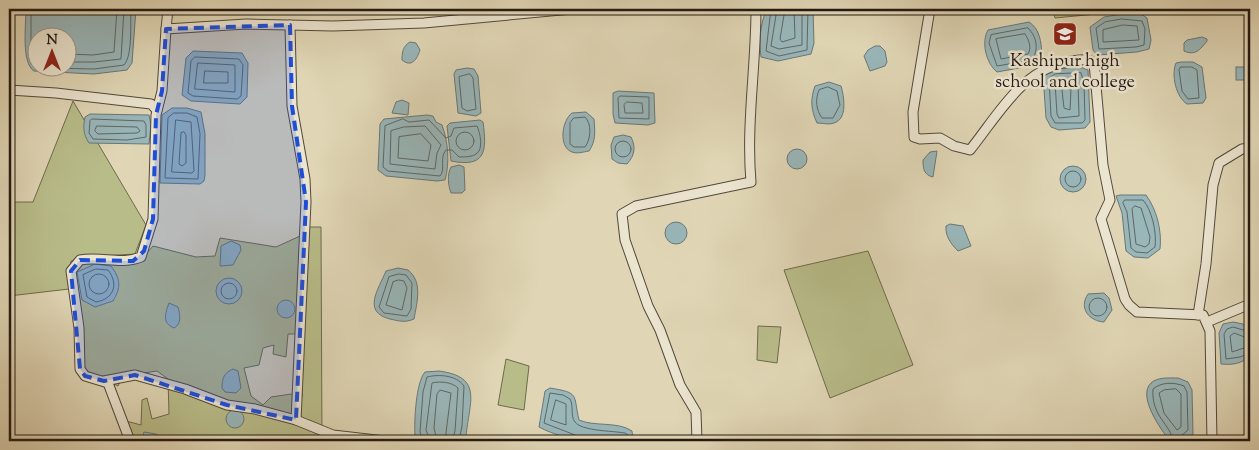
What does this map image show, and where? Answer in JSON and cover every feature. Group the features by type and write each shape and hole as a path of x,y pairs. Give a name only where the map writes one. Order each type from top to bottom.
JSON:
{"street":[{"path":"130,441 108,383 86,376 80,369 78,328 71,270 80,260 90,258 125,261 141,257 153,219 157,110 162,91 168,9"},
{"path":"166,29 424,23 481,12 572,9"},
{"path":"697,441 696,412 680,385 660,330 648,306 625,240 622,214 636,206 751,182 749,153 756,61 756,9"},
{"path":"930,9 913,112 914,136 920,139 940,138 954,146 970,150 1014,91 1044,68 1059,63 1090,61 1094,64 1103,165 1110,200 1101,219 1125,299 1128,306 1138,312 1203,315 1208,322 1212,373 1212,441"},
{"path":"290,25 292,106 305,179 306,202 296,420"},
{"path":"9,90 56,93 151,104 157,110"},
{"path":"1198,315 1206,264 1213,185 1219,163 1242,149 1250,148"},
{"path":"1208,322 1250,304"},
{"path":"104,381 135,375 184,389 228,406 255,410 296,420 333,435 385,441"}],"highlighted area":[{"path":"290,25 292,106 306,202 296,420 227,405 135,375 104,381 85,376 80,369 71,271 80,260 133,261 144,251 153,219 156,115 162,91 166,29"}],"green space":[{"path":"1053,9 1148,9 1055,18"},
{"path":"73,101 146,225 135,254 83,257 71,261 69,289 9,296 9,202 33,202"},
{"path":"307,227 321,227 322,441 132,441 126,421 141,425 142,400 147,398 152,419 169,414 168,379 157,371 123,376 118,386 85,370 75,270 80,262 141,260 153,246 196,257 215,256 220,238 276,247 300,236 296,334 288,334 286,357 273,354 274,345 263,348 259,365 244,368 251,396 263,405 271,397 298,393 302,397"},
{"path":"868,251 913,365 830,398 784,270"},
{"path":"758,326 781,327 777,363 757,360"},
{"path":"506,359 529,366 524,410 498,405"}],"water":[{"path":"26,9 136,9 132,63 127,70 94,74 78,73 78,28 28,28 28,62 25,33"},
{"path":"767,9 813,9 814,43 811,54 778,61 761,57 761,32"},
{"path":"1122,14 1141,14 1147,18 1151,40 1149,49 1137,52 1097,55 1093,50 1090,27 1104,17"},
{"path":"1029,22 1036,28 1041,45 1042,54 1035,65 997,72 987,58 985,40 988,30"},
{"path":"1202,37 1207,39 1207,41 1200,49 1191,53 1184,51 1184,43 1187,40"},
{"path":"410,42 416,43 420,50 416,59 409,63 402,60 402,57 404,47"},
{"path":"875,46 880,46 885,51 887,62 885,66 870,71 864,56 868,50"},
{"path":"193,51 242,53 248,63 247,97 240,104 191,101 182,95 186,58"},
{"path":"1193,62 1202,67 1206,98 1203,103 1187,104 1177,91 1174,73 1176,63"},
{"path":"1236,67 1250,67 1250,80 1236,80"},
{"path":"1083,68 1088,70 1090,122 1085,128 1059,130 1051,127 1046,118 1043,75 1053,69"},
{"path":"474,69 478,76 481,113 476,116 458,113 454,74 456,70"},
{"path":"829,82 841,86 844,101 843,112 838,121 834,123 817,123 813,114 813,91 815,86"},
{"path":"618,91 654,93 655,123 648,125 615,123 613,93"},
{"path":"402,100 409,103 408,115 392,113 396,102"},
{"path":"172,108 187,108 201,112 205,134 205,175 204,181 200,184 160,183 162,115"},
{"path":"586,112 594,119 595,132 593,144 589,151 572,152 565,145 563,139 566,121 572,113"},
{"path":"90,114 149,115 151,125 149,144 89,143 84,127 85,117"},
{"path":"433,116 436,122 442,125 444,131 448,159 445,180 437,181 386,176 378,170 380,124 384,119"},
{"path":"480,120 483,122 485,141 482,155 471,162 451,161 447,126 450,123"},
{"path":"623,135 631,137 634,144 632,157 627,164 618,163 612,159 611,145 614,137"},
{"path":"797,149 804,152 807,159 804,166 797,169 790,166 787,159 790,152"},
{"path":"937,151 933,177 925,171 923,160 930,152"},
{"path":"459,165 464,167 465,190 462,193 451,193 448,180 449,173 451,167"},
{"path":"1073,166 1083,169 1086,179 1083,189 1073,192 1063,189 1060,179 1063,169"},
{"path":"1146,195 1153,207 1159,228 1160,249 1148,258 1134,257 1126,251 1122,213 1116,196"},
{"path":"676,222 684,225 687,233 684,241 676,244 668,241 665,233 668,225"},
{"path":"950,224 963,226 971,246 958,251 955,248 946,233 946,226"},
{"path":"231,241 240,245 241,250 233,265 220,266 221,246"},
{"path":"95,264 111,266 117,275 119,288 113,301 95,307 82,300 77,272"},
{"path":"398,268 408,270 416,280 418,293 414,319 408,321 381,316 374,306 376,293 386,271"},
{"path":"229,278 238,282 242,291 238,300 229,304 220,300 216,291 220,282"},
{"path":"1104,293 1109,298 1112,310 1104,322 1090,317 1084,305 1088,294"},
{"path":"286,300 292,303 295,309 292,315 286,318 280,315 277,309 280,303"},
{"path":"169,303 178,307 180,319 174,328 166,321"},
{"path":"1233,322 1243,324 1250,329 1250,356 1237,363 1221,364 1219,333 1223,324"},
{"path":"233,369 238,371 241,388 236,393 225,392 222,388 223,379 227,372"},
{"path":"439,371 453,374 463,379 468,385 471,402 466,437 461,441 421,441 415,435 416,402 422,377 425,372"},
{"path":"1178,378 1188,382 1192,390 1193,434 1185,439 1170,441 1161,429 1148,404 1147,389 1156,380"},
{"path":"550,388 566,391 574,396 579,420 626,428 632,431 633,441 585,440 562,436 539,427 545,391"},
{"path":"235,410 241,413 244,419 241,425 235,428 229,425 226,419 229,413"},
{"path":"144,432 156,434 166,441 142,441"}],"place":[{"name":"Kashipur high school and college","path":"1065,34"}]}
